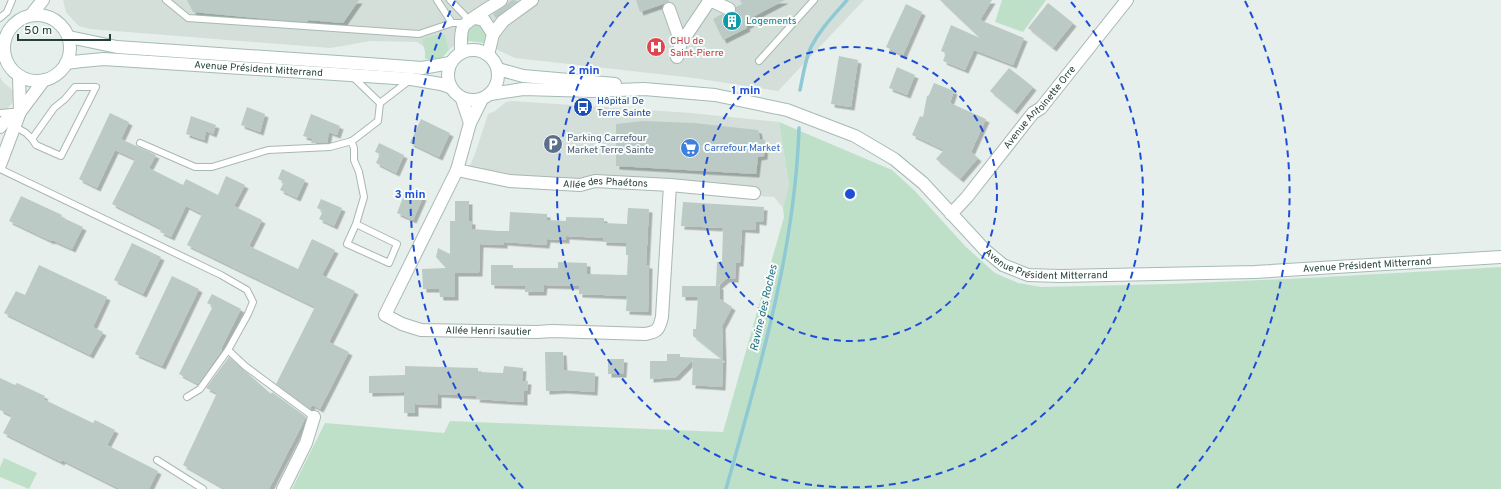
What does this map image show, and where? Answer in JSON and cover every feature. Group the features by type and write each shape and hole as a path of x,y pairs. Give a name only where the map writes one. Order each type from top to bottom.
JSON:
{"main road":[{"path":"31,15 43,0"},
{"path":"48,0 51,18"},
{"path":"461,53 462,30 470,21 501,0"},
{"path":"488,55 493,34 503,21 532,0"},
{"path":"677,57 681,44 710,0 729,9"},
{"name":"Avenue Antoinette Orre","path":"951,214 967,197 1033,113 1041,108 1127,0"},
{"path":"669,9 681,44"},
{"path":"31,15 41,15 51,18 59,22 69,37 70,55 66,64 53,77 44,80 35,81 19,76 4,61 5,54 3,37 20,19 31,15"},
{"path":"470,21 484,20 493,34"},
{"name":"Avenue Président Mitterrand","path":"69,37 117,47 422,68 450,63"},
{"path":"475,50 488,55 498,69 496,86 487,96 469,101 457,96 450,87 447,75 450,63 461,53 475,50"},
{"name":"Avenue Président Mitterrand","path":"66,64 104,59 411,79 442,84 450,87"},
{"name":"Avenue Président Mitterrand","path":"498,69 523,76 620,84 644,90"},
{"path":"19,76 20,112"},
{"path":"0,164 20,112 44,80"},
{"name":"Avenue Président Mitterrand","path":"487,96 523,89 592,92 644,90 715,95 787,110 855,136 894,159 923,183 985,250 1003,265 1028,275 1060,276 1255,272 1501,257"},
{"name":"Allée Henri Isautier","path":"487,96 470,123 457,170 385,315 402,324 421,330 552,331 645,334 654,332 659,327 662,317 670,185"},
{"path":"462,99 470,123"},
{"path":"0,126 20,112"},
{"name":"Allée des Phaétons","path":"457,170 508,181 580,185 595,181 670,185 754,193"},
{"path":"283,489 306,443 314,417"}],"lane":[{"path":"0,18 7,12 12,0"},
{"path":"166,0 188,18 420,34 452,23 470,21"},
{"path":"437,0 452,23"},
{"path":"450,0 470,21"},
{"path":"759,61 814,0"},
{"path":"350,75 380,103"},
{"path":"140,143 195,167 212,167 268,150 330,147 351,141 378,121 380,103 411,79"},
{"path":"14,126 32,139 36,145 61,156 96,87 76,87 66,99 54,108 32,139"},
{"path":"0,113 20,112"},
{"path":"351,141 354,148 354,160 359,172 364,198 356,224 347,244 389,263 397,244 356,224"},
{"path":"0,169 214,272 247,290 253,302 228,350 200,389 187,397"},
{"path":"228,350 245,366 314,417"},
{"path":"157,460 203,489"}],"shaded area":[{"name":"CHU de Saint-Pierre","path":"63,0 864,0 778,91 694,78 515,58 483,43 470,41 455,45 445,53 441,59 417,42 371,41 330,48 90,29 79,26 72,19 66,12"},
{"path":"0,77 3,82 16,93 13,102 0,118"},
{"path":"512,101 691,113 779,122 789,185 783,208 774,197 466,174 475,154 488,114 495,111 506,102"}],"green space":[{"path":"1002,0 1046,0 1023,32 995,22"},
{"path":"478,24 487,31 485,43 470,41 466,42 467,31 472,25"},
{"path":"443,33 449,50 441,59 425,59 422,39"},
{"path":"779,122 892,170 915,191 966,247 995,273 1018,283 1041,287 1171,284 1501,267 1501,489 292,489 325,423 444,433 450,421 723,432 784,217 783,208 789,185"},
{"path":"4,458 37,473 29,489 0,477 0,467"}],"building":[{"path":"187,0 359,0 343,23 308,20 308,22 277,20 193,12"},
{"path":"512,0 518,1 496,18 493,14"},
{"path":"636,0 669,0 669,2 640,12"},
{"name":"Logements","path":"740,0 785,0 749,19 751,23 746,26 747,28 723,40 713,19 722,14 729,16 733,15 736,12 736,7 742,4"},
{"path":"940,0 992,0 980,20 1024,38 1013,65 974,50 965,70 943,61 946,53 941,51 951,25 980,38"},
{"path":"1048,3 1073,23 1053,48 1028,28"},
{"path":"906,4 922,12 903,55 886,47"},
{"path":"839,56 858,60 851,107 831,104"},
{"path":"897,67 915,75 907,95 889,88"},
{"path":"1009,68 1033,87 1014,111 990,91"},
{"path":"934,83 954,91 950,103 986,119 971,152 978,158 960,179 936,159 944,150 912,135 920,116 923,117 927,96 929,95"},
{"path":"247,107 265,114 260,132 241,125"},
{"path":"110,113 129,122 121,139 156,155 149,168 183,185 186,179 218,195 226,176 245,185 234,206 262,220 249,246 298,269 312,239 335,250 322,275 355,291 329,342 349,352 320,409 312,405 310,409 276,384 315,307 187,245 202,214 186,206 171,237 160,232 162,229 112,204 135,159 115,150 97,188 79,179"},
{"path":"311,114 340,126 337,135 329,132 327,143 311,143 313,139 303,136"},
{"path":"191,116 216,125 213,134 206,131 204,140 186,134"},
{"path":"421,119 450,133 439,157 410,143"},
{"name":"Carrefour Market","path":"643,121 694,123 758,130 760,139 765,140 764,156 758,157 756,174 616,166 616,124"},
{"path":"379,143 404,155 396,173 376,163 380,154 375,152"},
{"path":"282,169 305,180 297,198 280,190 284,182 278,179"},
{"path":"414,193 423,197 413,220 397,213 404,195 412,198"},
{"path":"21,196 62,215 61,217 83,227 72,249 52,240 51,241 9,221"},
{"path":"321,199 342,208 334,226 319,219 323,211 317,208"},
{"path":"455,201 469,201 469,221 472,221 472,229 499,231 509,231 510,212 547,214 547,220 566,221 566,217 604,218 604,223 627,224 628,208 649,209 646,265 649,265 648,312 626,311 627,296 579,294 579,286 544,285 543,292 525,292 525,286 491,285 491,265 513,265 513,268 558,268 558,262 587,263 587,274 627,275 628,255 626,255 626,243 603,242 603,238 566,236 566,240 547,239 546,245 504,242 504,245 480,244 479,273 455,273 455,297 440,297 439,289 423,289 422,269 446,268 436,257 438,248 450,254 450,221 455,221"},
{"path":"683,202 764,207 763,222 756,221 756,230 742,229 740,263 736,263 735,279 726,279 718,286 720,286 720,299 732,307 722,326 723,359 722,387 692,385 693,360 676,377 650,379 650,361 667,361 667,354 680,354 680,357 722,359 693,336 693,329 696,329 698,297 682,297 682,286 716,286 717,262 722,262 723,228 681,226"},
{"path":"132,243 161,257 143,294 114,280"},
{"path":"39,265 107,297 93,327 103,332 90,355 4,313 16,291 25,295"},
{"path":"172,276 199,289 162,366 135,354"},
{"path":"212,294 241,309 221,349 222,350 198,384 179,374 213,306 207,303"},
{"path":"545,352 563,352 564,370 595,373 594,392 564,390 546,391"},
{"path":"229,357 271,394 272,392 306,417 269,489 225,489 183,465 217,393 206,388"},
{"path":"608,359 624,359 623,374 608,374"},
{"path":"405,366 478,368 478,372 503,373 504,366 523,368 522,381 528,381 527,391 524,391 524,402 476,399 477,396 438,394 438,405 415,404 415,413 404,413 404,392 369,393 369,376 405,375"},
{"path":"0,378 15,385 17,383 45,396 43,399 93,423 95,420 115,430 107,445 158,471 149,489 120,489 3,433 12,416 0,410"}],"waterway":[{"name":"Ravine des Roches","path":"800,90 811,47 823,28 847,0"},
{"name":"Ravine des Roches","path":"726,489 763,355 783,265 791,220 799,128"}],"place":[{"name":"Logements","path":"732,21"},
{"name":"CHU de Saint-Pierre","path":"656,47"},
{"name":"Hôpital De Terre Sainte","path":"583,107"},
{"name":"Parking Carrefour Market Terre Sainte","path":"553,144"},
{"name":"Carrefour Market","path":"690,148"}]}
